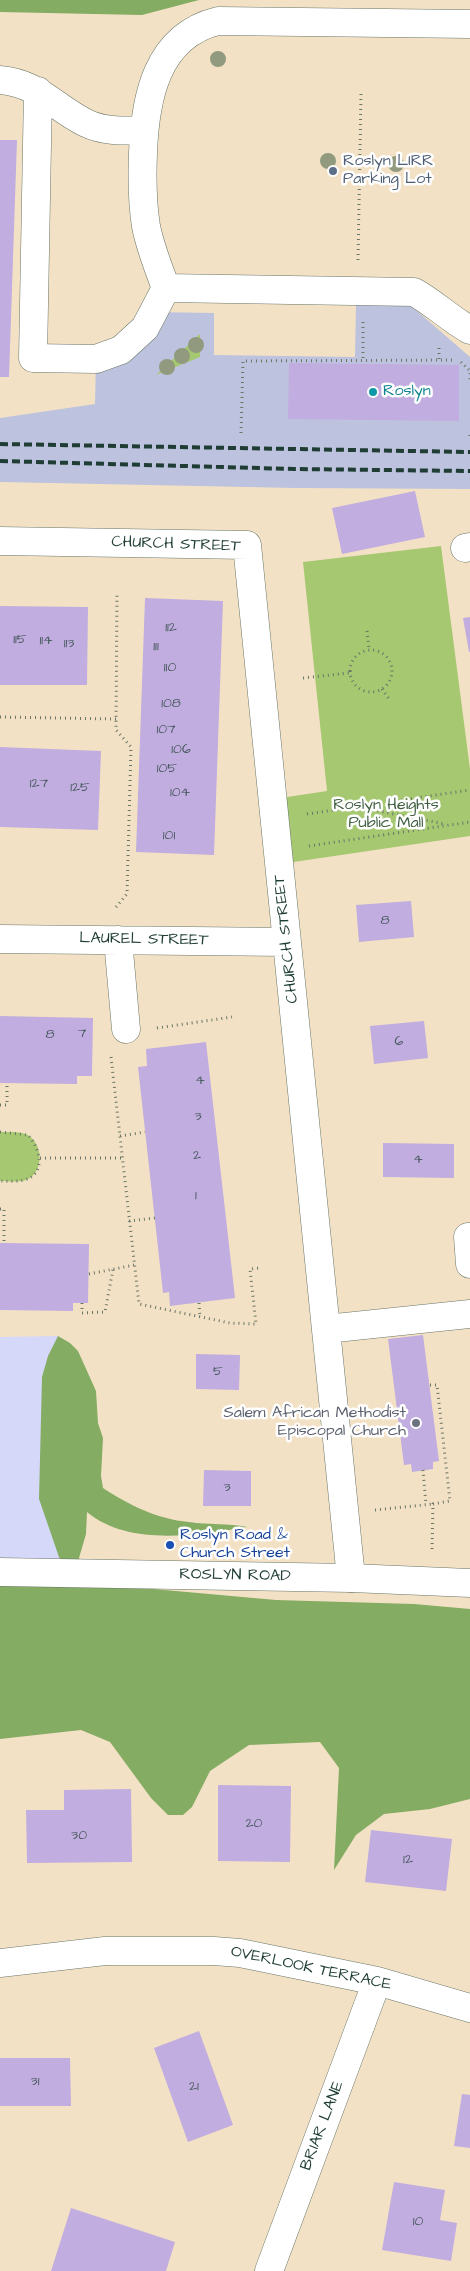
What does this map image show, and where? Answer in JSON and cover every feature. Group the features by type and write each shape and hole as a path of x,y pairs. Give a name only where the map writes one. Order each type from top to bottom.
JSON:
{"street":[{"path":"38,91 33,358 96,359 121,350 145,328 166,288 152,250 146,226 142,184 144,130 151,89 156,76 173,48 194,30 218,21 470,24"},
{"path":"0,80 20,83 38,91 87,124 116,131 144,130"},
{"path":"166,288 414,292 425,298 453,321 470,330"},
{"name":"CHURCH STREET","path":"0,541 247,545 351,1578"},
{"name":"LAUREL STREET","path":"0,939 287,942"},
{"path":"118,940 126,1029"},
{"path":"326,1329 470,1314"},
{"name":"ROSLYN ROAD","path":"0,1572 351,1578 470,1583"},
{"name":"OVERLOOK TERRACE","path":"0,1963 105,1952 214,1951 240,1953 377,1981 470,2008"},
{"name":"BRIAR LANE","path":"269,2271 377,1981"}],"path":[{"path":"358,267 361,94"},
{"path":"241,433 243,361 460,360 470,371 470,380"},
{"path":"116,907 127,894 131,747 116,730 117,592"},
{"path":"367,631 369,649"},
{"path":"369,649 382,652 391,663 391,677 382,689 369,692 361,691 352,680 350,673 352,660 356,655 369,649"},
{"path":"303,678 350,673"},
{"path":"382,689 389,699"},
{"path":"0,718 116,720"},
{"path":"299,815 470,790"},
{"path":"355,807 449,825"},
{"path":"303,847 470,822"},
{"path":"152,1032 159,1026 232,1017"},
{"path":"111,1054 139,1304 230,1323 256,1324 250,1269 259,1268"},
{"path":"0,1105 7,1105 7,1083"},
{"path":"0,1132 28,1136 38,1149 40,1158 39,1166 30,1178 0,1181"},
{"path":"120,1136 145,1132"},
{"path":"40,1158 122,1158"},
{"path":"0,1209 4,1209 4,1243"},
{"path":"129,1221 155,1218"},
{"path":"89,1274 134,1265"},
{"path":"82,1303 82,1313 105,1312 113,1269"},
{"path":"199,1302 200,1317"},
{"path":"345,1513 450,1501 437,1384 430,1385"},
{"path":"423,1470 426,1504"},
{"path":"432,1550 433,1504"}],"shaded area":[{"path":"356,304 409,304 470,357 470,489 296,488 0,482 0,418 95,404 96,359 153,312 214,313 214,355 355,357"},
{"path":"58,1336 68,1574 0,1574 0,1337"}],"green space":[{"path":"0,0 199,0 142,15 0,12"},
{"path":"200,334 200,357 156,375"},
{"name":"Roslyn Heights Public Mall","path":"441,546 470,769 470,836 280,864 274,799 327,791 303,562"},
{"path":"0,1132 28,1135 37,1145 40,1157 39,1164 37,1170 28,1179 0,1181"},
{"path":"58,1336 70,1343 78,1351 96,1391 98,1423 103,1438 101,1476 103,1488 133,1505 166,1518 196,1523 247,1527 207,1533 164,1536 123,1530 104,1523 87,1512 86,1534 79,1558 86,1575 131,1587 276,1600 414,1604 470,1609 470,1799 430,1809 384,1814 356,1835 334,1870 339,1768 320,1742 249,1745 210,1771 192,1807 183,1815 168,1815 151,1798 110,1742 81,1730 0,1739 0,1586 68,1574 59,1557 39,1499 42,1377 48,1356"}],"building":[{"path":"0,140 17,140 9,377 0,377"},
{"name":"Roslyn","path":"289,363 459,365 459,421 288,419"},
{"path":"415,491 425,537 342,554 332,508"},
{"path":"145,598 223,601 214,855 136,852"},
{"path":"0,606 88,607 87,685 0,685"},
{"path":"470,617 470,652 469,652 463,618"},
{"path":"0,747 101,751 98,830 0,827"},
{"path":"411,901 414,937 359,942 356,905"},
{"path":"0,1016 93,1018 92,1076 77,1076 77,1084 0,1083"},
{"path":"424,1021 428,1058 374,1064 370,1026"},
{"path":"206,1042 235,1298 170,1306 169,1292 163,1293 138,1067 147,1066 146,1049"},
{"path":"383,1143 454,1144 454,1178 383,1177"},
{"path":"0,1243 89,1244 88,1303 73,1303 73,1311 0,1310"},
{"name":"Salem African Methodist Episcopal Church","path":"423,1335 439,1461 433,1462 433,1469 412,1472 411,1464 404,1465 388,1339"},
{"path":"196,1354 240,1355 239,1390 196,1389"},
{"path":"204,1470 251,1471 251,1506 203,1506"},
{"path":"218,1785 291,1786 290,1862 218,1861"},
{"path":"131,1789 132,1862 27,1863 26,1810 64,1810 64,1790"},
{"path":"371,1830 452,1839 446,1891 365,1882"},
{"path":"199,2031 233,2125 188,2142 154,2048"},
{"path":"0,2058 70,2058 71,2106 0,2106"},
{"path":"462,2094 470,2095 470,2148 454,2146"},
{"path":"394,2182 445,2190 440,2220 457,2223 451,2261 382,2250"},
{"path":"71,2208 175,2242 166,2271 51,2271"}],"railway":[{"path":"0,444 470,452"},
{"path":"0,461 294,469 470,471"}],"place":[{"name":"Roslyn LIRR Parking Lot","path":"333,171"},
{"name":"Roslyn","path":"373,392"},
{"name":"Salem African Methodist Episcopal Church","path":"416,1423"},
{"name":"Roslyn Road & Church Street","path":"170,1545"}]}
